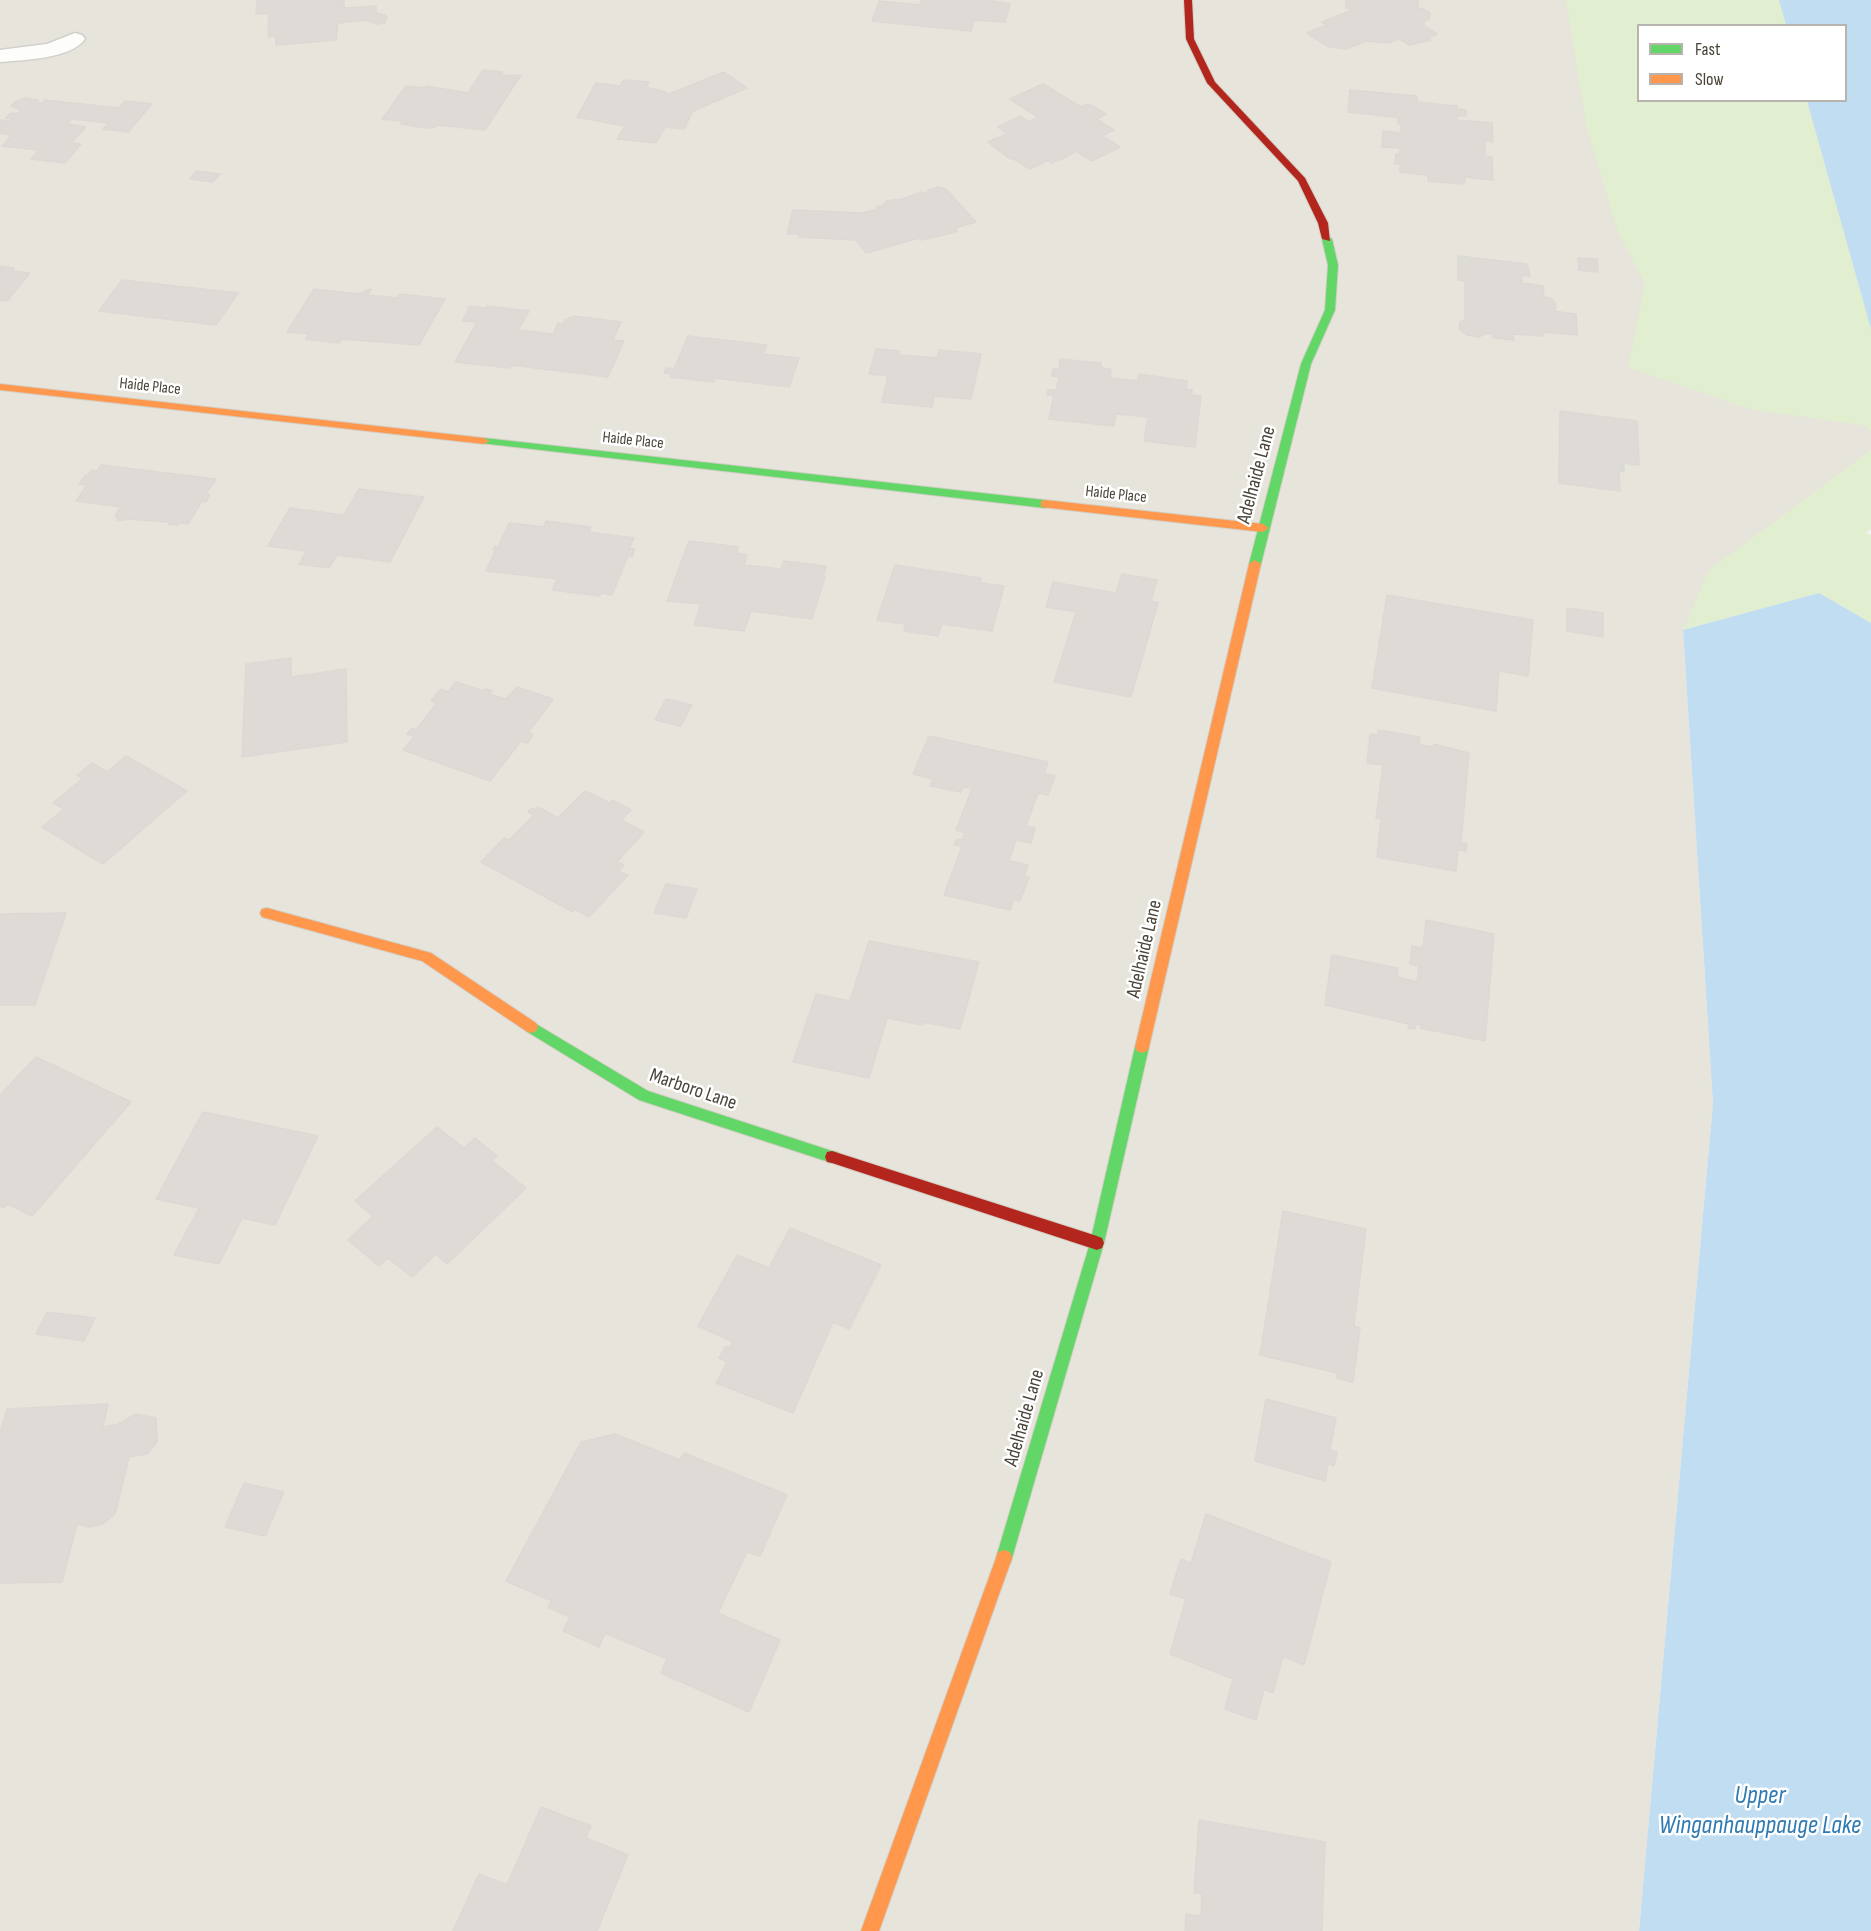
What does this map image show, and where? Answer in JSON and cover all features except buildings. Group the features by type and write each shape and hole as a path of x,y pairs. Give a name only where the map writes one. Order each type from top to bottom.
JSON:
{"street":[{"name":"Adelhaide Lane","path":"870,1931 996,1586 1097,1244 1263,528 1306,364 1330,310 1333,265 1323,223 1302,180 1212,83 1190,39 1188,0"},
{"path":"0,56 52,50 75,39"},
{"name":"Haide Place","path":"0,387 1263,528"},
{"name":"Marboro Lane","path":"267,913 426,957 561,1047 644,1096 1097,1244"}],"shaded area":[{"path":"0,0 1779,0 1786,24 1637,24 1637,102 1807,102 1871,329 1871,488 1683,630 1713,1103 1639,1931 0,1931"}],"green space":[{"path":"1566,0 1779,0 1786,24 1637,24 1637,102 1807,102 1871,329 1871,432 1866,426 1749,409 1628,367 1645,283 1618,232 1587,129"},
{"path":"1871,450 1871,529 1866,533 1871,535 1871,623 1819,593 1683,630 1709,570"}],"water":[{"path":"1779,0 1871,0 1871,329 1807,102 1847,102 1847,24 1786,24"},
{"name":"Upper Winganhauppauge Lake","path":"1819,593 1871,623 1871,1931 1639,1931 1713,1103 1683,630"}],"traffic: fast":[{"path":"1255,564 1306,364 1330,310 1333,265 1327,239"},
{"path":"484,441 1045,504"},
{"path":"531,1027 644,1096 832,1157"},
{"path":"1004,1558 1097,1243 1142,1047"}],"traffic: slow":[{"path":"0,387 484,441"},
{"path":"1045,504 1263,528"},
{"path":"1142,1047 1255,564"},
{"path":"267,913 426,957 531,1027"},
{"path":"870,1931 1004,1558"}],"traffic: jam":[{"path":"1188,0 1190,39 1211,83 1302,180 1323,223 1327,239"},
{"path":"832,1157 1097,1243"}]}
